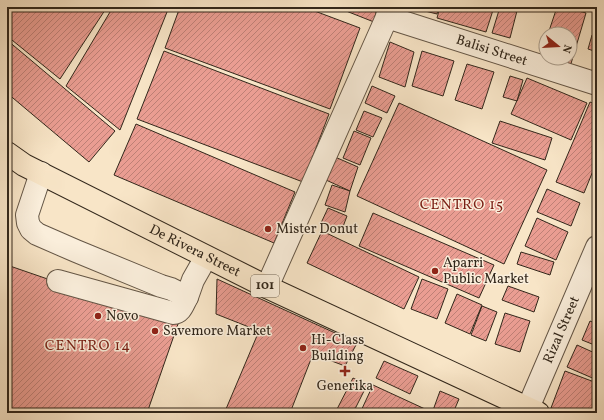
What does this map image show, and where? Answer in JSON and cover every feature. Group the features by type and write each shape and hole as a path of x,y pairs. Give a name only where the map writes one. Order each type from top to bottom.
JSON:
{"main road":[{"name":"De Rivera Street","path":"7,154 24,165 267,287 531,411"}],"street":[{"name":"Balisi Street","path":"388,12 597,84"},
{"path":"267,287 388,12"},
{"path":"42,173 27,215 28,223 31,229 37,234 70,249 171,289 187,297"},
{"name":"Rizal Street","path":"531,411 597,247"},
{"path":"58,281 176,313 180,310 187,297 193,280 206,257"}],"building":[{"path":"7,7 107,7 60,79 7,36"},
{"path":"113,7 169,7 120,130 66,86"},
{"path":"180,7 304,7 360,28 330,109 165,48"},
{"path":"336,7 377,7 374,22"},
{"path":"409,7 439,7 437,14"},
{"path":"440,7 494,7 486,32 437,18"},
{"path":"500,7 518,7 510,38 492,33"},
{"path":"557,7 565,7 586,13 578,40 578,26 551,26"},
{"path":"592,35 597,37 597,52 588,49"},
{"path":"7,40 115,131 89,162 7,93"},
{"path":"390,42 414,52 405,87 379,77"},
{"path":"164,51 329,114 303,182 137,119"},
{"path":"422,51 454,61 443,96 412,86"},
{"path":"467,64 494,72 482,109 455,100"},
{"path":"510,76 523,80 517,101 503,97"},
{"path":"527,78 587,103 571,140 511,114"},
{"path":"372,86 395,96 387,113 365,103"},
{"path":"590,102 597,105 597,161 584,193 556,182"},
{"path":"399,103 547,170 504,264 357,196"},
{"path":"364,111 382,118 373,137 356,130"},
{"path":"500,121 552,138 545,160 492,143"},
{"path":"136,124 295,192 274,243 114,175"},
{"path":"354,131 371,138 360,165 343,158"},
{"path":"335,157 358,167 350,191 326,180"},
{"path":"332,185 350,191 345,212 325,205"},
{"path":"547,189 580,203 571,226 537,212"},
{"path":"328,208 347,216 341,232 321,223"},
{"path":"373,213 494,265 479,298 359,246"},
{"path":"537,218 568,232 556,260 525,246"},
{"path":"322,231 419,277 404,309 307,263"},
{"path":"521,252 554,262 550,275 517,264"},
{"path":"7,265 178,324 147,413 7,413"},
{"name":"Hi-Class Building","path":"217,279 357,343 345,366 313,354 290,413 235,413 226,409 259,331 216,314"},
{"path":"422,279 448,289 437,319 411,309"},
{"path":"508,286 539,297 534,312 502,300"},
{"path":"457,294 482,305 470,334 445,323"},
{"path":"482,306 497,312 486,341 471,335"},
{"path":"505,313 530,321 520,352 495,344"},
{"path":"590,321 597,324 597,346 582,340"},
{"path":"577,345 597,354 597,380 567,367"},
{"path":"384,361 418,376 410,394 376,378"},
{"path":"565,371 597,383 597,413 565,413 551,408"},
{"path":"353,378 367,385 353,413 335,413"},
{"path":"373,385 425,409 423,413 360,413"},
{"path":"440,391 459,399 453,413 432,413"}],"place":[{"name":"Mister Donut","path":"268,229"},
{"name":"Aparri Public Market","path":"435,271"},
{"name":"Novo","path":"98,316"},
{"name":"Savemore Market","path":"155,331"},
{"name":"Hi-Class Building","path":"303,348"},
{"name":"Generika","path":"345,371"}],"district":[{"name":"CENTRO 15","path":"462,205"},
{"name":"CENTRO 14","path":"88,346"}]}
